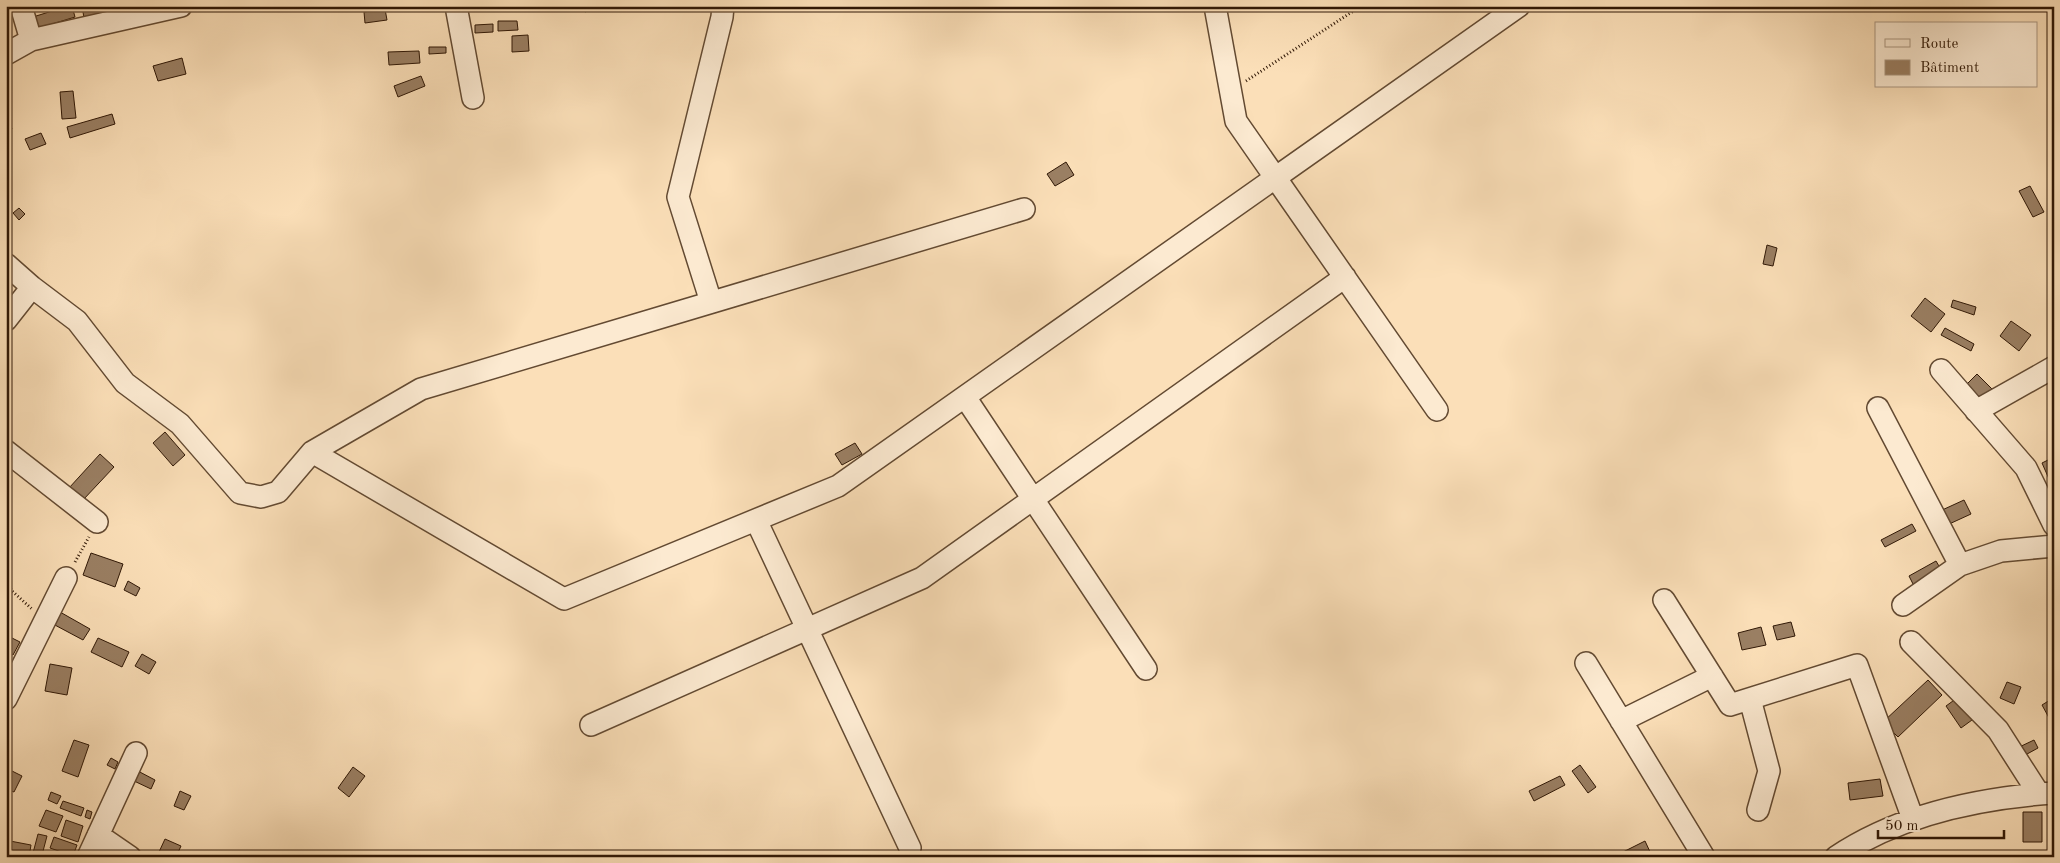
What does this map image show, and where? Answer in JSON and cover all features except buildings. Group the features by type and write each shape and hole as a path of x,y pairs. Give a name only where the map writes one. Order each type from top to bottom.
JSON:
{"street":[{"path":"21,6 31,40"},
{"path":"6,54 31,40 181,6"},
{"path":"456,6 473,98"},
{"path":"711,302 678,197 722,17 722,6"},
{"path":"1215,6 1236,121 1437,410"},
{"path":"312,452 564,599 838,486 1519,6"},
{"path":"6,264 32,287 77,321 125,383 180,424 240,493 261,497 278,492 312,452 421,389 1024,209"},
{"path":"591,725 922,578 1345,277"},
{"path":"6,320 32,287"},
{"path":"1976,411 2054,367"},
{"path":"1940,370 2026,468 2054,525"},
{"path":"965,397 1146,669"},
{"path":"1878,408 1960,565"},
{"path":"6,451 97,522"},
{"path":"756,520 910,848"},
{"path":"1904,604 1960,565 2000,551 2054,546"},
{"path":"6,699 66,578"},
{"path":"1664,600 1730,705 1857,665 1913,818"},
{"path":"1911,642 1998,730 2046,793"},
{"path":"1586,663 1704,857"},
{"path":"1622,721 1712,676"},
{"path":"1750,699 1769,771 1758,810"},
{"path":"88,857 136,753"},
{"path":"1836,857 1849,848 1913,818 2008,796 2046,793"},
{"path":"98,836 130,857"}],"path":[{"path":"1231,91 1361,6"},
{"path":"66,578 97,522"},
{"path":"6,580 12,591 45,621"}]}
